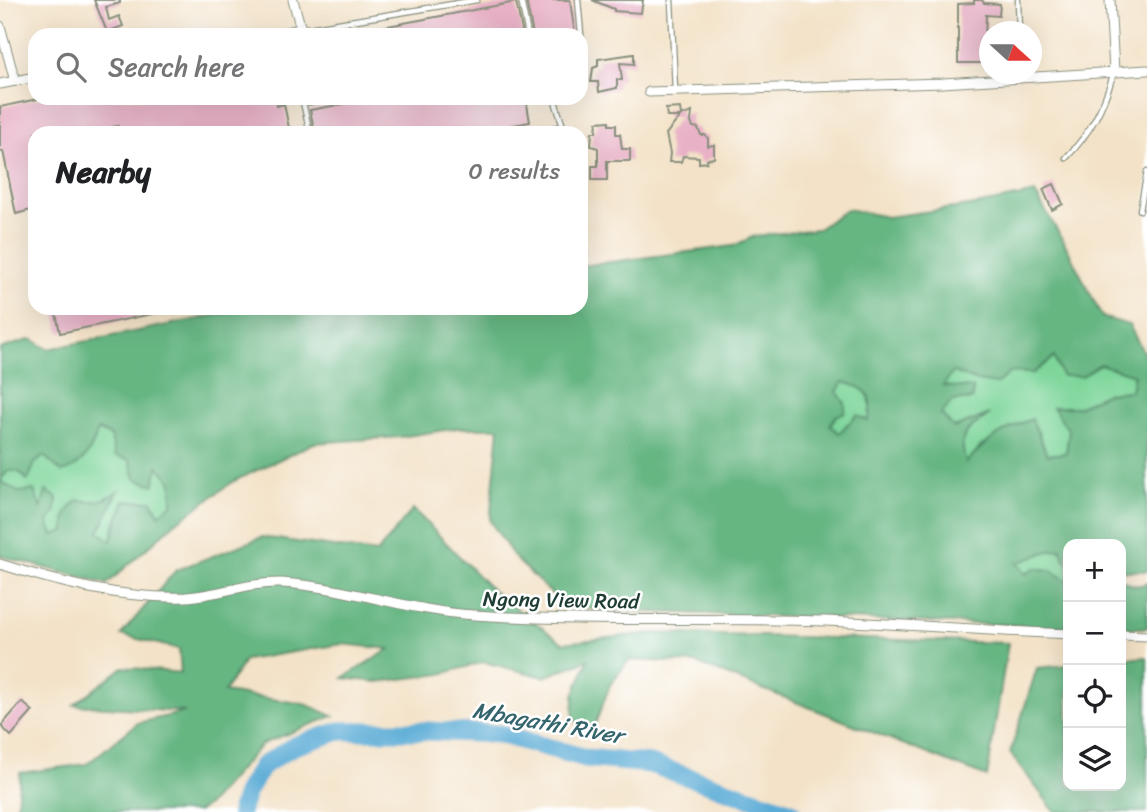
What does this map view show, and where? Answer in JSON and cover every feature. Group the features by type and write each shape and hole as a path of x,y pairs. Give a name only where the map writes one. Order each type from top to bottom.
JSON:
{"street":[{"path":"293,0 295,28"},
{"path":"1110,0 1114,71"},
{"path":"0,26 15,81"},
{"path":"1042,75 1147,70"},
{"path":"0,84 28,79"},
{"path":"649,92 979,79"},
{"name":"Ngong View Road","path":"0,564 58,582 126,594 186,597 279,583 322,587 471,615 596,620 827,621 1063,634"},
{"path":"1126,635 1147,636"}],"lane":[{"path":"318,28 477,0"},
{"path":"521,0 527,28"},
{"path":"578,0 580,28"},
{"path":"671,0 675,90"},
{"path":"1018,0 1019,21"},
{"path":"1066,158 1085,138 1097,118 1114,71"},
{"path":"304,105 308,126"},
{"path":"555,105 564,126"},
{"path":"1140,210 1147,172"}],"green space":[{"path":"1035,193 1064,242 1102,317 1129,325 1147,359 1147,571 1126,571 1126,539 1063,539 1063,555 1061,549 1055,550 1017,563 1026,574 1034,568 1050,570 1063,578 1063,627 594,610 556,598 515,558 490,521 499,428 458,428 400,437 314,443 234,481 175,523 107,584 0,556 0,481 18,492 34,490 41,509 46,491 57,498 55,513 48,522 53,535 65,531 67,513 79,500 100,500 118,491 99,532 111,541 125,501 152,501 159,515 172,504 172,482 158,466 154,485 135,479 130,460 115,456 111,436 98,430 86,457 69,470 62,472 44,456 35,463 28,480 18,471 8,471 0,480 0,349 31,339 48,349 217,315 588,315 588,265 733,246 755,236 818,229 847,209 887,217 976,205","holes":["1054,357 1062,376 1082,376 1100,364 1134,375 1131,391 1107,393 1078,407 1053,407 1069,431 1066,453 1047,455 1032,419 996,436 966,463 963,438 969,429 990,414 954,428 941,414 952,401 973,399 973,388 943,386 953,372 977,381 996,384 1011,372 1033,373","843,382 864,390 870,399 868,421 857,415 839,433 830,425 836,416 845,412 845,403 837,392"]},
{"path":"1054,357 1082,376 1100,364 1134,374 1131,391 1107,393 1078,407 1054,408 1069,431 1066,453 1047,455 1038,432 982,445 965,464 962,446 965,435 987,416 954,428 941,414 952,401 973,399 943,386 953,371 977,381 1011,372 1033,373"},
{"path":"843,382 859,387 868,394 870,413 868,422 847,424 839,434 830,425 845,403 836,392"},
{"path":"97,430 160,466 172,481 173,504 159,515 152,501 125,501 115,523 111,541 99,532 117,492 100,501 79,500 65,531 53,535 48,522 55,513 57,498 46,492 41,511 0,480 8,471 18,471 27,480 35,463 45,455 62,472"},
{"path":"413,509 493,591 563,643 652,633 1008,643 987,777 696,663 629,660 610,685 594,727 573,721 574,695 588,660 544,677 484,662 441,674 377,682 343,678 390,649 342,644 245,660 224,692 305,704 333,716 262,744 208,805 197,812 10,812 17,805 20,773 87,764 138,723 185,712 74,705 123,667 181,673 179,649 121,635 176,570 262,537 377,553"},
{"path":"1062,549 1063,578 1050,570 1034,568 1026,574 1016,563 1044,553"},
{"path":"1126,582 1137,585 1147,582 1147,628 1126,628"},
{"path":"1147,657 1147,812 1055,812 1010,753 1037,668 1063,665 1063,791 1126,791 1126,659"}],"building":[{"path":"94,0 120,0 120,3 106,7 109,20 119,16 123,26 105,28"},
{"path":"526,0 570,0 574,28 532,28"},
{"path":"592,0 643,0 641,13 614,11"},
{"path":"974,0 982,0 984,3 1000,4 999,16 986,15 986,21 979,21 979,63 958,63 958,4 974,3"},
{"path":"516,2 522,28 377,28"},
{"path":"634,54 634,64 620,63 622,80 617,80 617,88 599,92 598,82 591,82 593,68 598,66 598,59"},
{"path":"28,101 28,105 284,105 289,126 28,126 28,211 16,214 3,151 0,152 0,107"},
{"path":"338,105 527,105 530,122 508,126 313,126 310,110"},
{"path":"680,108 681,116 692,112 693,127 698,128 701,135 708,138 708,146 714,145 714,158 699,163 699,157 683,156 681,162 669,162 666,134 680,117 667,117 666,109"},
{"path":"609,121 609,125 616,125 616,134 620,134 622,149 630,149 630,161 607,161 607,180 592,180 592,166 598,166 598,148 591,146 592,132 596,132 597,122"},
{"path":"1054,184 1063,204 1052,210 1043,189"},
{"path":"56,315 147,315 60,333"},
{"path":"22,702 33,711 11,736 1,726"}],"waterway":[{"name":"Mbagathi River","path":"240,812 247,791 262,766 294,746 340,731 499,734 586,758 650,764 792,812"}]}
